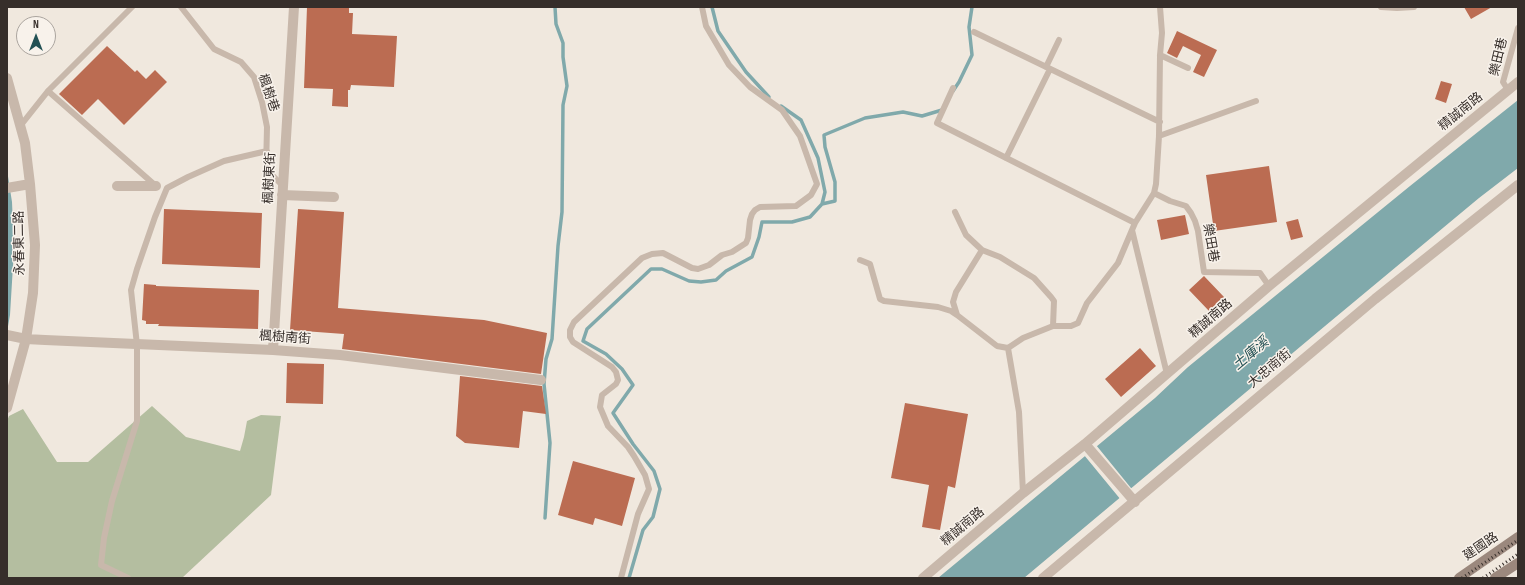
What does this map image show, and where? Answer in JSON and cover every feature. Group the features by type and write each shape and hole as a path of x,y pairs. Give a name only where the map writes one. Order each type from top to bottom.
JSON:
{"main road":[{"name":"建國路","path":"1459,578 1518,538"},
{"path":"1495,578 1518,563"}],"street":[{"name":"楓樹東街","path":"273,350 294,7"},
{"name":"永春東二路","path":"7,78 25,143 35,245 33,293 26,339 7,408"},
{"name":"精誠南路","path":"923,578 1023,493 1087,446 1167,374 1269,286 1518,82"},
{"path":"7,188 30,184"},
{"name":"大忠南街","path":"1043,578 1132,498 1162,477 1375,299 1518,185"},
{"path":"117,186 156,186"},
{"path":"282,191 334,197"},
{"name":"楓樹南街","path":"7,335 26,339 273,350 340,355 541,380"},
{"path":"1087,446 1132,498"}],"lane":[{"path":"21,125 48,91 132,7"},
{"name":"楓樹巷","path":"181,7 214,49 241,62 254,77 262,102 267,127 266,169 282,191"},
{"path":"621,578 638,514 649,489 645,476 634,456 628,447 608,426 600,407 602,396 616,384 618,380 616,372 612,367 574,342 570,337 570,330 574,322 642,258 652,254 663,253 692,268 698,269 709,265 722,255 732,252 746,243 750,220 755,210 760,207 796,206 811,195 817,184 800,136 794,126 782,110 750,87 729,65 706,26 702,7"},
{"path":"860,260 870,264 880,299 884,301 938,307 951,311 997,346 1008,348 1023,338 1053,326 1071,326 1078,323 1087,304 1118,263 1135,223 1154,193 1160,136 1160,55 1162,33 1160,7"},
{"path":"1381,7 1414,7"},
{"name":"樂田巷","path":"1508,90 1503,82 1518,28"},
{"path":"974,32 1160,122"},
{"path":"1006,158 1048,68 1059,40"},
{"path":"1160,55 1188,68"},
{"path":"953,88 937,123 1135,223"},
{"path":"48,91 156,186"},
{"path":"1160,136 1256,101"},
{"path":"128,578 101,564 104,538 112,501 137,421 137,345 132,290 137,268 152,225 168,188 188,177 224,161 267,151"},
{"name":"樂田巷","path":"1154,193 1170,201 1186,206 1191,213 1196,226 1204,272 1260,274 1269,286"},
{"path":"956,212 966,235 982,250 1000,257 1034,278 1054,301 1053,326"},
{"path":"1132,230 1167,374"},
{"path":"957,315 953,302 956,292 982,250"},
{"path":"1008,348 1019,412 1023,493"}],"green space":[{"path":"152,406 186,437 240,451 247,421 261,415 281,416 271,495 182,578 7,578 7,421 9,416 23,409 57,462 88,462"}],"water":[{"name":"土庫溪","path":"1518,100 1518,168 1479,198 1024,578 938,578 1155,398 1188,367"},
{"path":"7,170 12,202 14,249 10,315 7,332"}],"pier":[{"path":"1096,445 1131,488 1135,488 1121,500 1084,455"}],"building":[{"path":"307,7 349,7 349,13 353,13 352,34 397,36 394,87 351,85 350,90 348,90 348,107 332,106 333,89 304,88"},
{"path":"1464,7 1492,7 1471,19"},
{"path":"1177,31 1217,50 1204,77 1193,72 1201,55 1183,46 1177,58 1167,53"},
{"path":"107,46 135,72 137,70 146,79 155,70 167,82 124,125 98,99 82,115 59,94"},
{"path":"1441,81 1452,84 1446,103 1435,99"},
{"path":"1269,166 1277,222 1214,231 1206,175"},
{"path":"164,209 262,213 260,268 162,264"},
{"path":"298,209 344,212 338,308 484,320 547,333 541,374 342,349 344,334 290,330"},
{"path":"1185,215 1189,234 1161,240 1157,220"},
{"path":"1298,219 1303,237 1291,240 1286,222"},
{"path":"1204,276 1224,297 1209,311 1189,290"},
{"path":"144,284 156,286 259,290 258,329 158,326 159,324 146,324 146,321 142,320"},
{"path":"1140,348 1156,366 1121,397 1105,379"},
{"path":"287,363 324,364 323,404 286,403"},
{"path":"460,376 542,386 546,414 523,411 519,448 465,443 456,436"},
{"path":"905,403 968,414 955,488 948,486 940,530 922,527 929,485 891,478"},
{"path":"573,461 635,478 622,526 595,518 593,525 558,515"}],"waterway":[{"path":"545,518 550,443 544,384 546,359 552,339 558,246 562,212 563,105 567,86 563,57 563,43 556,24 555,7"},
{"path":"712,7 718,31 746,72 769,97"},
{"path":"953,91 972,55 969,27 972,7"},
{"path":"629,578 643,530 653,517 660,489 654,471 633,444 613,413 633,385 622,369 606,354 583,341 587,329 651,269 662,269 689,281 701,282 716,280 726,271 752,257 759,237 762,222 792,222 810,217 822,204 825,192 818,158 801,120 781,106"},
{"path":"822,204 835,201 835,182 825,147 824,135 865,118 903,112 922,116 942,110 943,108"}],"railway":[{"path":"1462,578 1518,540"},
{"path":"1483,578 1518,554"}]}
